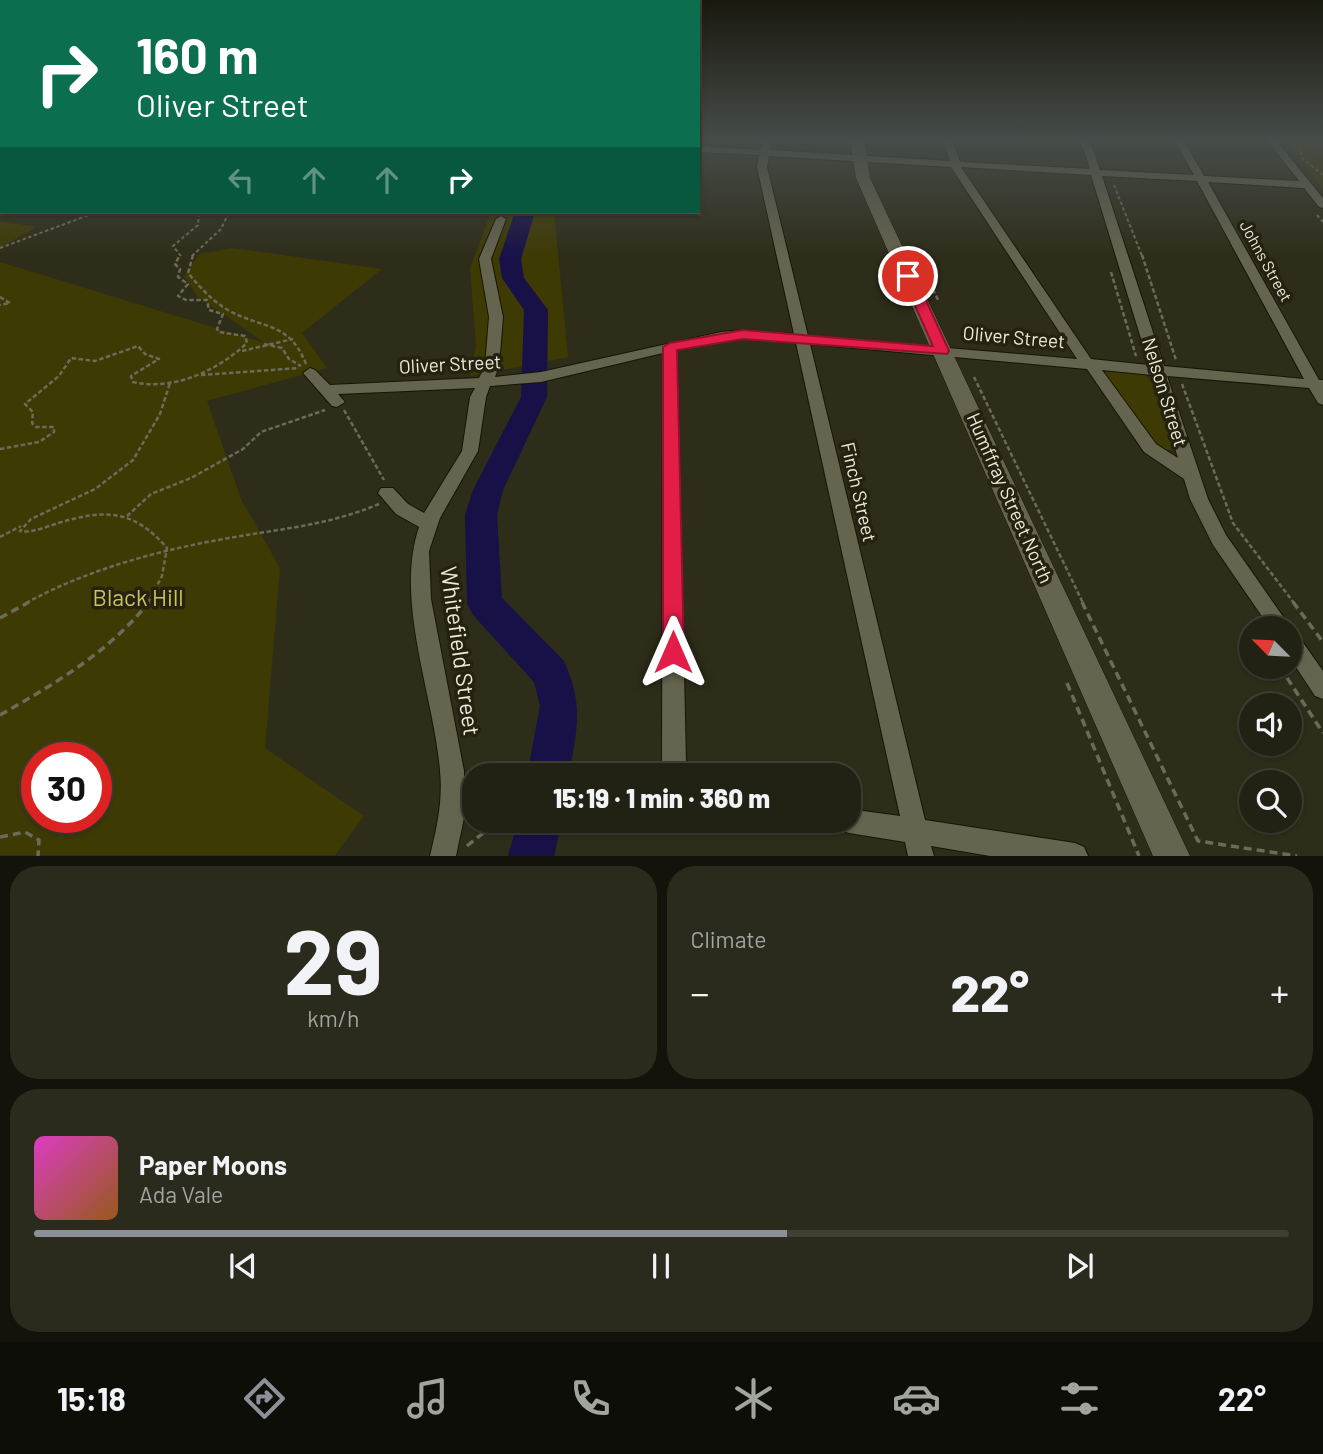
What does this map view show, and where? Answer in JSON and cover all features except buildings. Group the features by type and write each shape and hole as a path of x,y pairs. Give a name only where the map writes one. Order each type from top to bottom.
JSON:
{"street":[{"name":"Finch Street","path":"765,179 919,844"},
{"name":"Humffray Street North","path":"863,179 952,351 1172,856"},
{"path":"964,179 1088,363 1150,448 1191,475"},
{"name":"Nelson Street","path":"1098,179 1191,475 1213,528 1273,616"},
{"path":"1186,179 1308,185"},
{"path":"1303,179 1323,205"},
{"name":"Johns Street","path":"1202,180 1319,385 1323,400"},
{"name":"Whitefield Street","path":"443,856 452,818 453,786 421,599 420,551 428,524 470,451 477,402 494,356 496,317 485,259 501,219"},
{"name":"Oliver Street","path":"335,399 541,377 733,335 952,351 1319,385"},
{"path":"670,347 674,763"},
{"path":"309,370 335,399"},
{"path":"389,496 402,509 428,524"},
{"path":"1302,658 1323,689"},
{"path":"861,825 919,844 1075,856"}],"path":[{"path":"1113,180 1141,252 1178,364"},
{"path":"0,248 28,235 91,214"},
{"path":"199,214 198,225 173,247 181,256 175,264 180,269 178,277 188,284 178,296 186,300 207,300 209,310 223,314 217,330 245,336 247,343 239,352"},
{"path":"228,214 223,226 191,257 188,273 205,293 228,310 280,330 294,339 309,370"},
{"path":"0,297 10,303 0,305"},
{"path":"0,449 39,442 54,432 54,427 36,427 32,423 33,412 25,404 59,376 71,358 95,362 138,346 145,354 159,359 131,376 134,382 141,386 170,383 198,375 239,352 261,344 294,339"},
{"path":"261,344 276,345 289,359 309,370"},
{"path":"952,351 1198,841 1297,856"},
{"path":"198,375 309,370"},
{"path":"0,537 63,502 95,489 133,460 160,414 161,402 170,383"},
{"path":"1182,384 1233,523 1323,642"},
{"path":"0,618 34,597 88,573 167,551 250,534 319,525 389,496 382,475 363,439 335,399 261,432 243,449 191,478 151,494 127,516"},
{"path":"0,715 100,653 141,610 165,576 167,551 159,536 145,524 127,516 101,513 27,532 20,531 21,526"},
{"path":"1288,679 1323,733"},
{"path":"0,837 25,832 39,840 38,856"},
{"path":"464,849 483,833"}],"green space":[{"path":"1315,179 1323,179 1323,189"},
{"path":"490,214 554,214 568,357 470,376 476,345 470,268"},
{"path":"0,221 37,227 0,248"},
{"name":"Black Hill","path":"233,248 382,269 302,333 327,368 207,401 241,499 280,568 265,748 364,816 335,855 0,855 0,262 265,343 197,296 184,276 199,254"},
{"path":"1108,371 1143,375 1155,385 1167,418 1173,450 1163,449 1154,443 1104,373"}],"waterway":[{"path":"524,214 510,259 513,278 536,310 534,397 488,490 481,515 485,604 551,673 560,706 550,763"},
{"path":"531,856 537,833"}],"route":[{"path":"673,652 670,347 743,334 942,351 908,276"}]}
